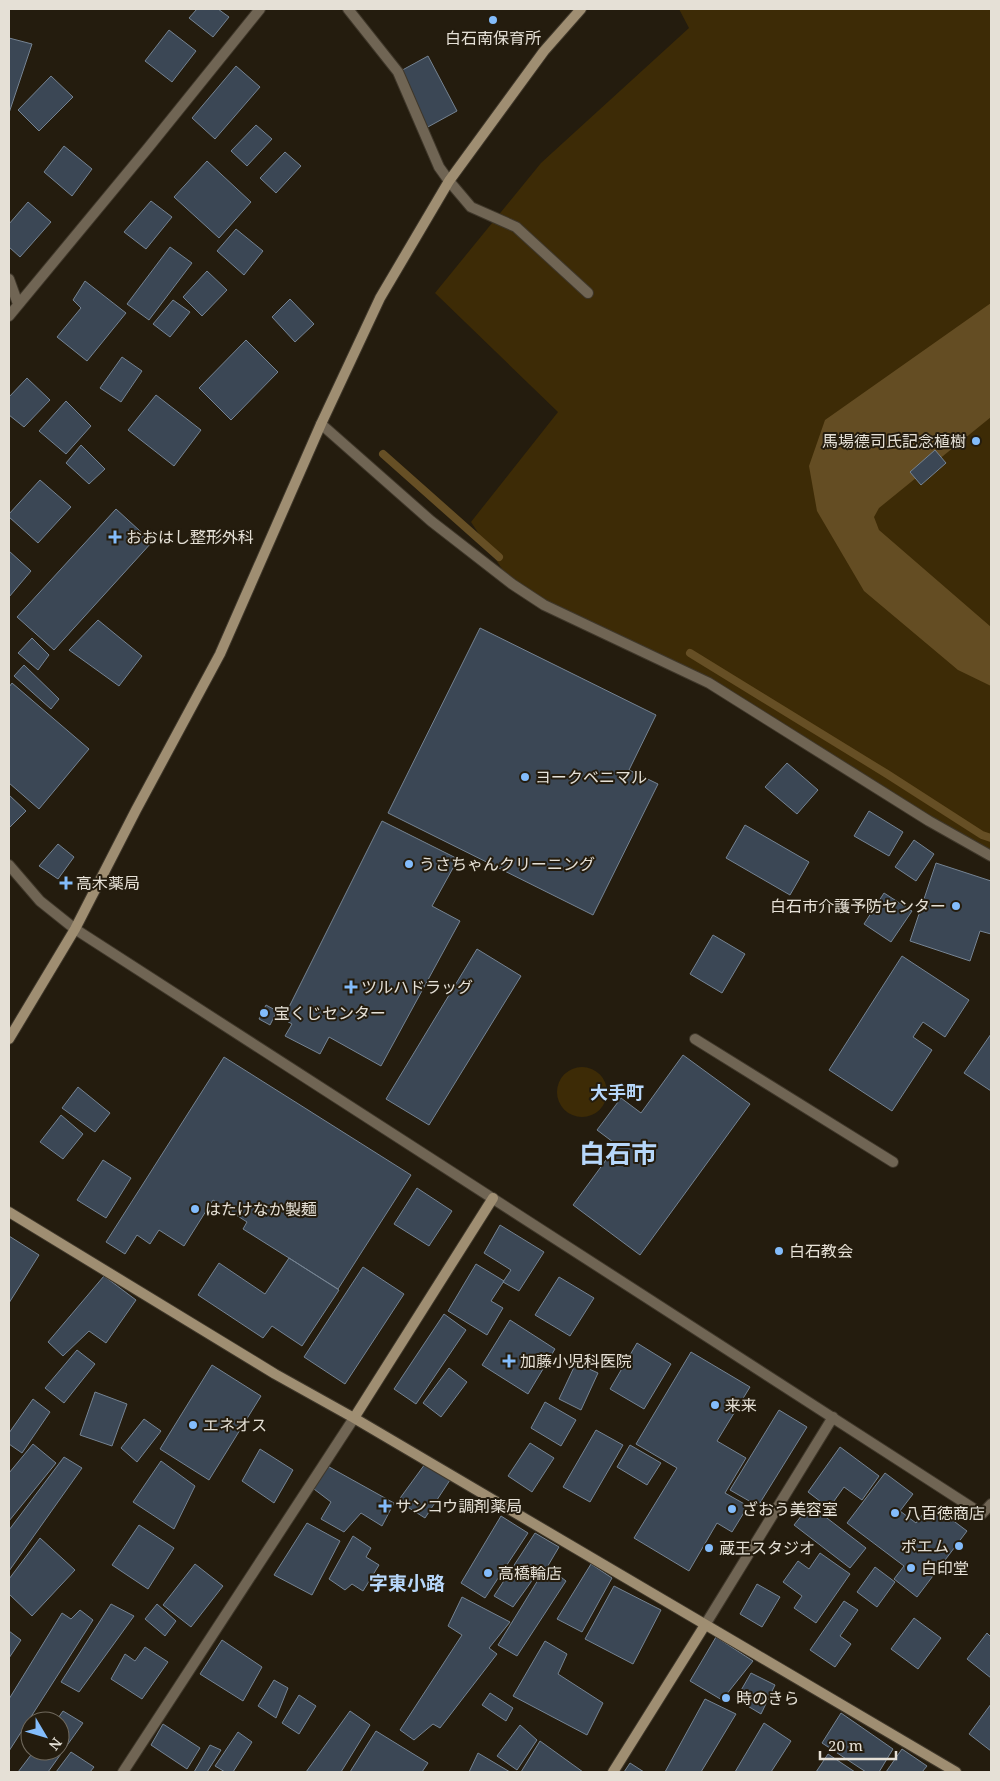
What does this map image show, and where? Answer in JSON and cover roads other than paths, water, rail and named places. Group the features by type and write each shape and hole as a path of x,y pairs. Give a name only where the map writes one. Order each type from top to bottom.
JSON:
{"street":[{"path":"9,316 260,9"},
{"path":"348,9 398,72 439,167 449,181 471,207 516,227 588,293"},
{"path":"9,1039 75,929 136,810 220,654 321,424 380,298 449,181 544,51 581,9"},
{"path":"9,279 18,304"},
{"path":"321,424 431,521 544,605 709,683 929,821 991,856"},
{"path":"9,865 40,901 75,929 982,1514 991,1504"},
{"path":"695,1039 893,1162"},
{"path":"123,1772 354,1418 494,1198"},
{"path":"9,1212 276,1374 956,1772"},
{"path":"613,1772 833,1417"}],"waterway":[{"path":"383,454 499,557"},
{"path":"690,653 887,774 982,835 991,838"}],"place":[{"name":"白石南保育所","path":"493,20"},
{"name":"馬場德司氏記念植樹","path":"976,441"},
{"name":"おおはし整形外科","path":"115,537"},
{"name":"ヨークベニマル","path":"525,777"},
{"name":"うさちゃんクリーニング","path":"409,864"},
{"name":"高木薬局","path":"66,883"},
{"name":"白石市介護予防センター","path":"956,906"},
{"name":"ツルハドラッグ","path":"351,987"},
{"name":"宝くじセンター","path":"264,1013"},
{"name":"はたけなか製麺","path":"195,1209"},
{"name":"白石教会","path":"779,1251"},
{"name":"加藤小児科医院","path":"509,1361"},
{"name":"来来","path":"715,1405"},
{"name":"エネオス","path":"193,1425"},
{"name":"サンコウ調剤薬局","path":"385,1506"},
{"name":"ざおう美容室","path":"732,1509"},
{"name":"八百徳商店","path":"895,1513"},
{"name":"ポエム","path":"959,1546"},
{"name":"蔵王スタジオ","path":"709,1548"},
{"name":"白印堂","path":"911,1568"},
{"name":"高橋輪店","path":"488,1573"},
{"name":"時のきら","path":"726,1698"}],"district":[{"name":"大手町","path":"617,1093"},
{"name":"白石市","path":"618,1154"},
{"name":"字東小路","path":"407,1583"}]}
